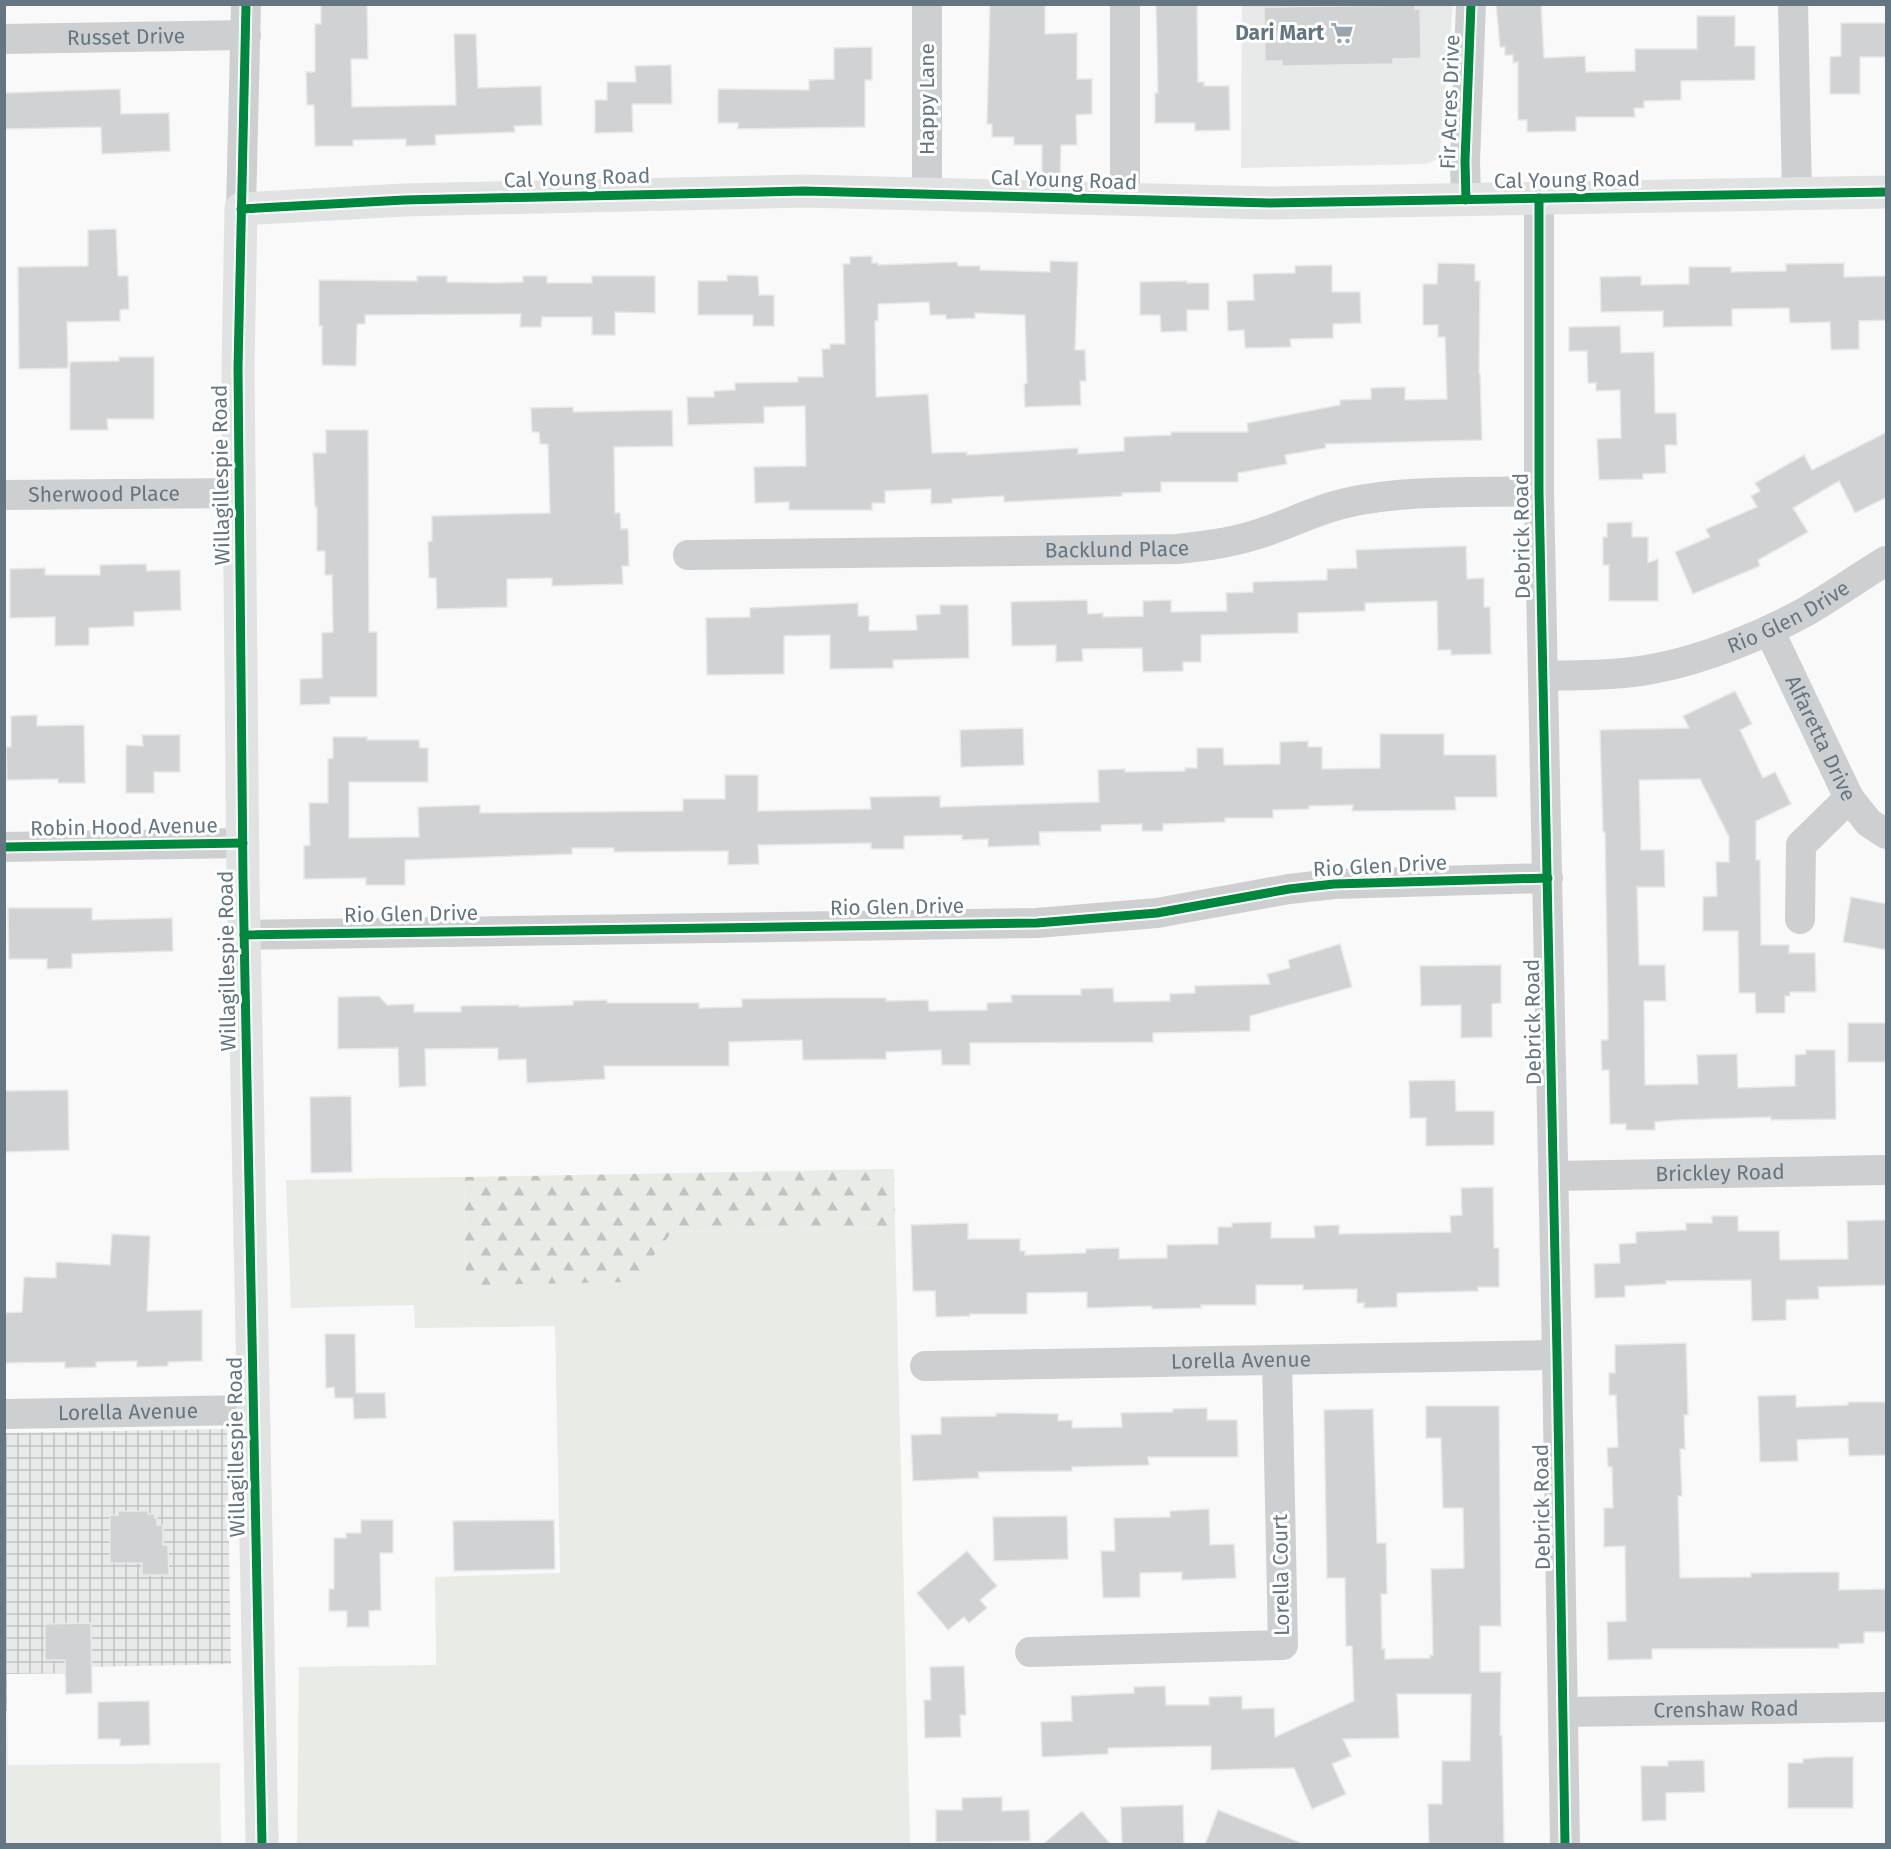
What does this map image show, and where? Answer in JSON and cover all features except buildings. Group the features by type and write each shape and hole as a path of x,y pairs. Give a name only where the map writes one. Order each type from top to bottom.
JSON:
{"main road":[{"name":"Cal Young Road","path":"241,209 404,200 692,192 804,191 1270,203 1887,192"},
{"name":"Willagillespie Road","path":"241,209 238,368 244,935 262,1845"}],"street":[{"name":"Willagillespie Road","path":"241,209 246,4"},
{"name":"Happy Lane","path":"927,4 927,194"},
{"path":"1125,4 1125,200"},
{"name":"Fir Acres Drive","path":"1466,200 1465,161 1471,4"},
{"path":"1793,4 1797,194"},
{"name":"Russet Drive","path":"4,39 246,36"},
{"name":"Debrick Road","path":"1539,198 1539,490 1554,1176 1565,1845"},
{"name":"Backlund Place","path":"688,555 1178,549 1254,536 1327,508 1365,499 1405,495 1539,490"},
{"name":"Sherwood Place","path":"4,495 240,493"},
{"name":"Rio Glen Drive","path":"1543,676 1597,675 1655,669 1700,656 1769,630 1805,612 1887,561"},
{"name":"Alfaretta Drive","path":"1769,630 1849,798 1869,823 1887,834"},
{"path":"1800,919 1801,845 1849,798"},
{"name":"Robin Hood Avenue","path":"4,848 243,843"},
{"name":"Rio Glen Drive","path":"244,935 1044,922 1157,913 1278,891 1334,884 1548,878"},
{"name":"Brickley Road","path":"1554,1176 1887,1170"},
{"name":"Lorella Avenue","path":"925,1366 1557,1355"},
{"name":"Lorella Court","path":"1030,1652 1283,1645 1278,1360"},
{"name":"Lorella Avenue","path":"4,1414 253,1410"},
{"name":"Crenshaw Road","path":"1564,1712 1887,1707"}],"shaded area":[{"path":"1242,5 1453,5 1440,151 1436,160 1426,164 1241,168"},
{"path":"227,1429 231,1664 90,1667 90,1673 7,1674 7,1711 5,1711 4,1433"}],"green space":[{"path":"894,1169 895,1228 672,1232 633,1282 466,1285 464,1177"},
{"path":"464,1177 466,1284 633,1282 672,1232 895,1228 910,1844 297,1844 299,1667 436,1665 435,1577 560,1573 555,1326 415,1328 414,1305 291,1308 286,1180"},
{"path":"5,1711 7,1711 8,1765 220,1763 221,1844 5,1844"}],"cycle path":[{"path":"246,4 238,368 243,879 262,1844"},
{"path":"1466,200 1465,161 1471,4"},
{"path":"241,209 404,200 804,191 1270,203 1886,192"},
{"path":"1539,198 1539,491 1565,1844"},
{"path":"4,847 243,843"},
{"path":"244,935 1037,923 1157,913 1289,889 1334,884 1548,878"}],"place":[{"name":"Dari Mart","path":"1342,33"}]}
